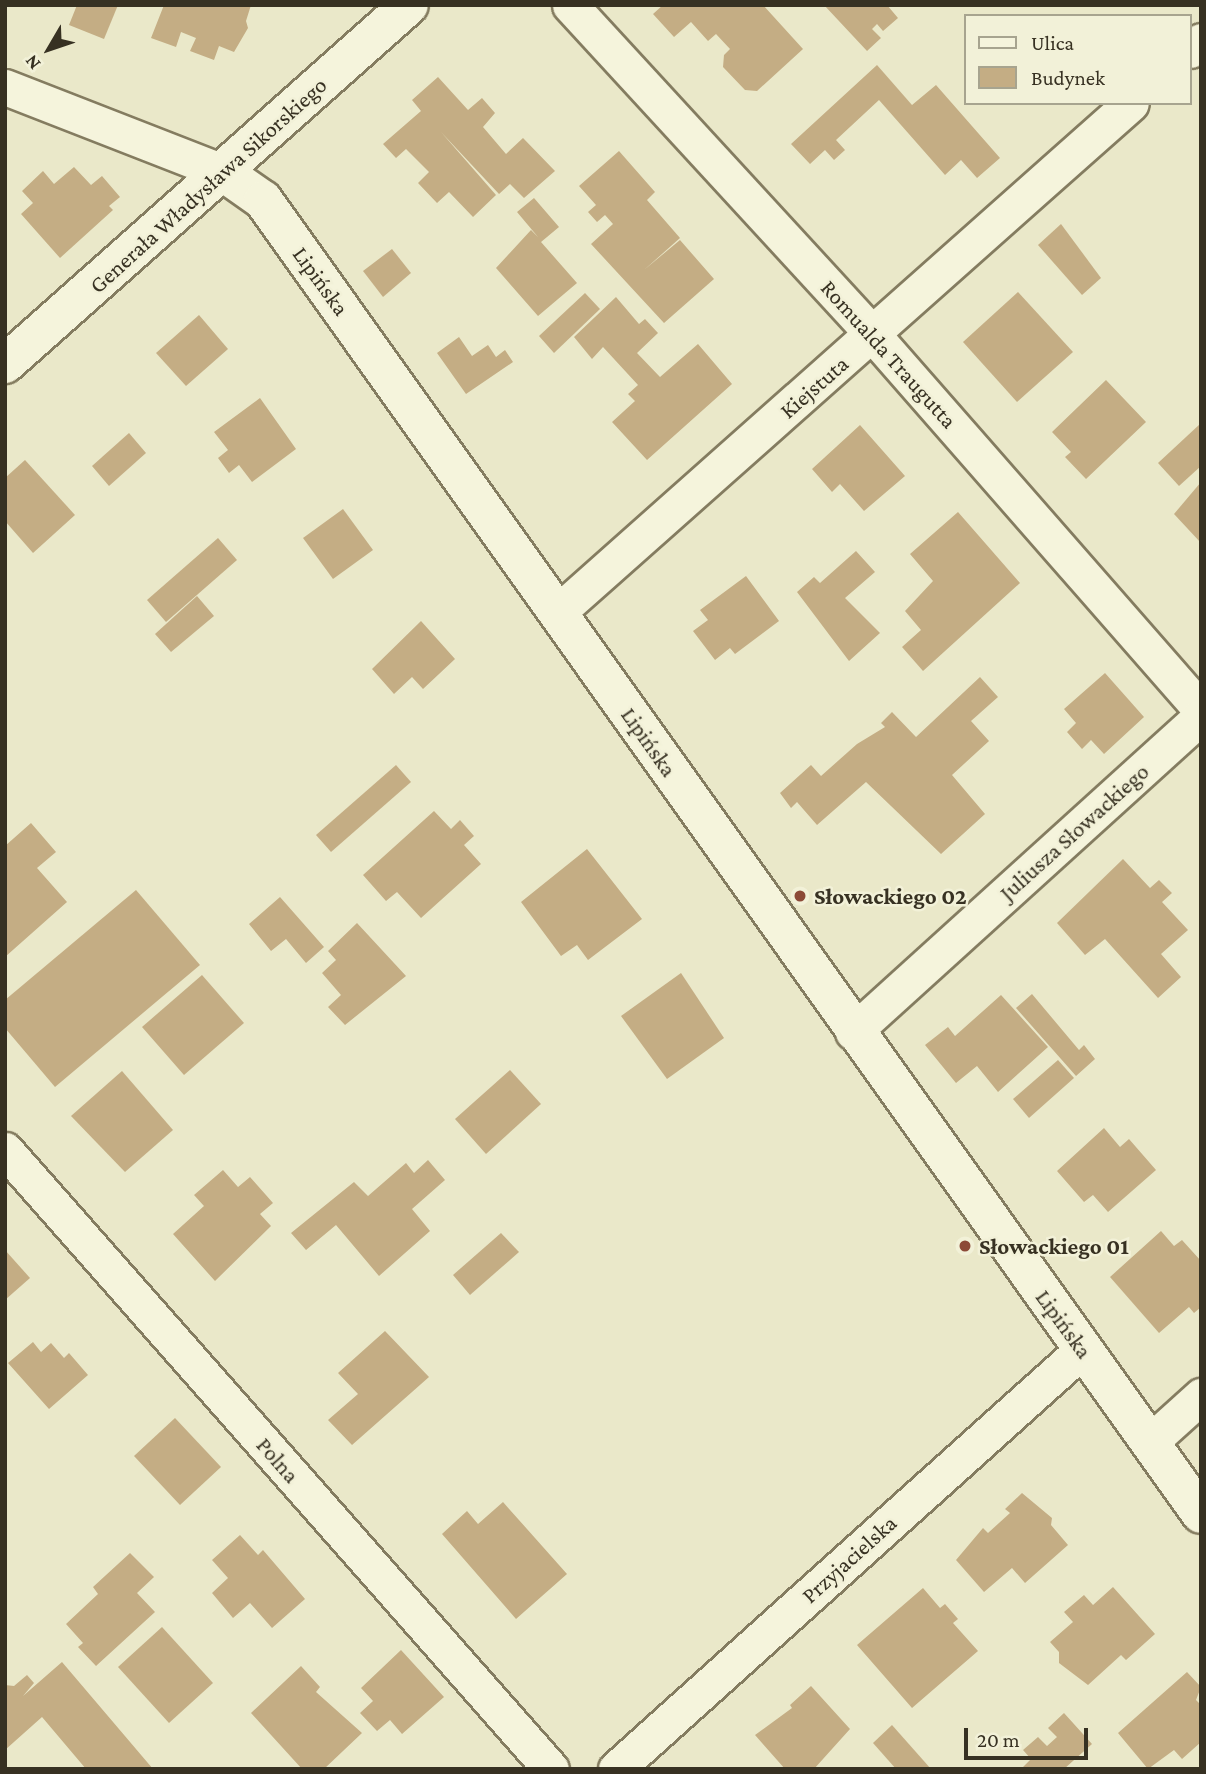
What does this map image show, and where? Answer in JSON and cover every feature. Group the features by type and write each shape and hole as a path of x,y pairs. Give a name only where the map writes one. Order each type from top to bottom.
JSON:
{"street":[{"name":"Generała Władysława Sikorskiego","path":"5,364 409,5"},
{"name":"Romualda Traugutta","path":"570,5 873,335 1201,710"},
{"name":"Lipińska","path":"5,87 223,172 263,200 558,612 853,1032 1201,1514"},
{"name":"Kiejstuta","path":"558,612 1129,105"},
{"name":"Juliusza Słowackiego","path":"853,1032 1201,717"},
{"name":"Polna","path":"5,1150 551,1769"},
{"name":"Przyjacielska","path":"615,1769 1082,1350"},
{"path":"1150,1442 1201,1396"}],"building":[{"path":"77,5 118,5 104,39 69,25"},
{"path":"164,5 251,5 246,21 248,28 234,52 219,46 214,60 190,51 196,38 181,32 176,47 151,38"},
{"path":"663,5 763,5 803,49 757,91 745,90 723,67 724,55 730,49 716,34 708,41 691,22 674,37 653,14"},
{"path":"824,5 887,5 898,18 883,31 877,24 872,29 881,38 867,51"},
{"path":"877,65 912,105 936,85 1000,158 977,178 961,160 945,175 879,100 836,140 845,150 834,160 825,150 810,164 791,144"},
{"path":"438,77 468,110 482,98 495,113 483,127 506,154 523,138 555,171 524,198 510,184 499,194 441,132 496,195 473,217 449,192 437,203 418,183 429,172 406,149 396,158 383,144 421,111 412,100"},
{"path":"619,151 655,192 647,200 680,238 644,270 680,240 714,279 664,323 591,244 613,224 605,215 597,222 588,212 596,205 579,186"},
{"path":"74,167 91,185 102,176 120,197 109,206 113,210 60,258 21,214 33,203 22,191 43,171 54,184"},
{"path":"534,198 559,227 541,242 577,283 538,316 496,268 531,230 538,237 517,212"},
{"path":"1061,224 1101,278 1082,295 1038,245"},
{"path":"392,249 411,273 383,297 363,271"},
{"path":"1018,292 1073,352 1017,402 963,342"},
{"path":"585,293 600,309 554,353 539,336"},
{"path":"616,297 639,324 645,319 658,333 637,353 660,377 698,344 732,384 647,460 612,422 635,401 628,394 638,385 603,347 592,359 574,337"},
{"path":"199,315 228,349 186,386 156,353"},
{"path":"459,337 472,356 488,345 496,357 505,350 513,362 466,394 437,353"},
{"path":"1106,380 1146,422 1086,479 1065,457 1071,452 1052,432"},
{"path":"260,398 296,449 252,482 239,465 229,473 218,458 228,450 214,432"},
{"path":"1200,424 1201,466 1179,486 1158,463"},
{"path":"860,425 905,476 864,511 840,484 832,492 812,469"},
{"path":"129,433 146,453 109,486 92,466"},
{"path":"25,460 75,515 33,553 5,521 5,478"},
{"path":"1201,482 1201,543 1174,514"},
{"path":"343,509 373,550 333,579 303,538"},
{"path":"958,512 1020,583 923,671 902,647 921,630 905,611 933,581 910,554"},
{"path":"218,538 237,560 166,622 147,600"},
{"path":"856,551 875,572 845,598 880,633 849,661 797,592 814,577 820,583"},
{"path":"746,576 779,621 735,654 730,648 715,660 693,631 708,620 700,610"},
{"path":"197,596 214,616 171,652 155,634"},
{"path":"421,621 455,659 423,689 412,677 394,694 372,669"},
{"path":"1105,673 1144,717 1104,754 1091,740 1082,749 1067,732 1076,723 1064,709"},
{"path":"980,677 998,697 971,721 989,741 952,775 985,814 941,854 866,782 817,825 797,802 791,808 780,793 811,765 821,776 857,744 885,727 881,723 892,712 916,737"},
{"path":"396,765 411,782 331,852 316,835"},
{"path":"434,811 451,829 460,820 474,836 464,845 481,864 421,918 397,892 386,901 363,875"},
{"path":"31,823 56,852 37,868 67,902 5,957 5,846"},
{"path":"587,849 642,919 588,960 577,945 561,956 521,902"},
{"path":"1123,859 1150,888 1159,880 1172,893 1162,902 1188,930 1161,954 1181,977 1158,998 1105,939 1085,955 1057,923"},
{"path":"136,890 200,965 55,1087 5,1028 5,1000"},
{"path":"280,897 324,947 306,963 286,939 271,951 249,924"},
{"path":"357,923 406,976 345,1025 328,1007 341,995 322,973 336,960 328,951"},
{"path":"681,973 724,1038 667,1079 621,1016"},
{"path":"202,975 244,1023 184,1075 142,1027"},
{"path":"1032,994 1079,1050 1084,1045 1095,1059 1076,1076 1016,1008"},
{"path":"1001,995 1048,1047 998,1092 977,1066 956,1083 925,1045 948,1027 955,1036"},
{"path":"1058,1060 1074,1078 1029,1118 1013,1099"},
{"path":"510,1070 541,1104 486,1154 455,1119"},
{"path":"122,1071 173,1130 125,1172 71,1116"},
{"path":"1104,1128 1120,1147 1129,1139 1156,1170 1108,1212 1093,1195 1084,1202 1057,1171"},
{"path":"428,1160 445,1180 412,1209 430,1231 379,1276 336,1225 306,1250 291,1233 354,1182 368,1196 406,1163 414,1173"},
{"path":"223,1170 238,1187 250,1177 273,1203 260,1214 271,1226 215,1281 173,1234 204,1206 194,1195"},
{"path":"1161,1231 1174,1246 1182,1240 1201,1261 1201,1307 1194,1313 1189,1307 1159,1333 1110,1277"},
{"path":"501,1233 519,1252 470,1295 453,1275"},
{"path":"5,1250 30,1278 5,1300"},
{"path":"385,1331 429,1377 352,1445 328,1420 358,1394 338,1373"},
{"path":"33,1342 41,1352 51,1343 64,1358 69,1353 88,1375 49,1409 8,1363"},
{"path":"175,1418 221,1467 180,1505 134,1456"},
{"path":"1022,1493 1052,1518 1051,1525 1068,1545 1025,1583 1012,1568 984,1592 956,1560 983,1528 988,1533 1010,1513 1005,1509"},
{"path":"503,1502 567,1574 516,1619 442,1534 467,1511 478,1524"},
{"path":"240,1535 258,1555 263,1550 305,1599 272,1628 250,1603 233,1618 212,1593 228,1578 212,1560"},
{"path":"130,1553 154,1577 137,1593 155,1612 96,1666 78,1647 83,1643 66,1624 98,1594 93,1587"},
{"path":"1113,1587 1155,1634 1126,1660 1121,1655 1088,1685 1059,1663 1059,1652 1050,1642 1073,1622 1064,1612 1084,1595 1093,1605"},
{"path":"923,1588 940,1608 945,1604 958,1619 953,1623 978,1651 912,1708 857,1645"},
{"path":"162,1627 213,1683 169,1723 118,1667"},
{"path":"401,1650 444,1697 402,1734 390,1720 377,1731 360,1713 373,1701 361,1688"},
{"path":"62,1662 153,1769 86,1769 42,1717 5,1750 5,1685 14,1686 27,1675 34,1683 23,1696"},
{"path":"301,1666 320,1687 316,1692 362,1733 324,1769 302,1769 251,1713"},
{"path":"1187,1672 1201,1687 1196,1700 1201,1705 1201,1742 1182,1759 1174,1750 1148,1769 1118,1733"},
{"path":"811,1686 850,1729 814,1769 785,1769 755,1735 792,1708 790,1705"},
{"path":"1064,1713 1092,1744 1064,1769 1021,1769 1031,1759 1023,1750 1038,1737 1047,1746 1057,1737 1048,1728"},
{"path":"892,1725 931,1769 896,1769 873,1743"}],"place":[{"name":"Słowackiego 02","path":"800,896"},
{"name":"Słowackiego 01","path":"965,1246"}]}
